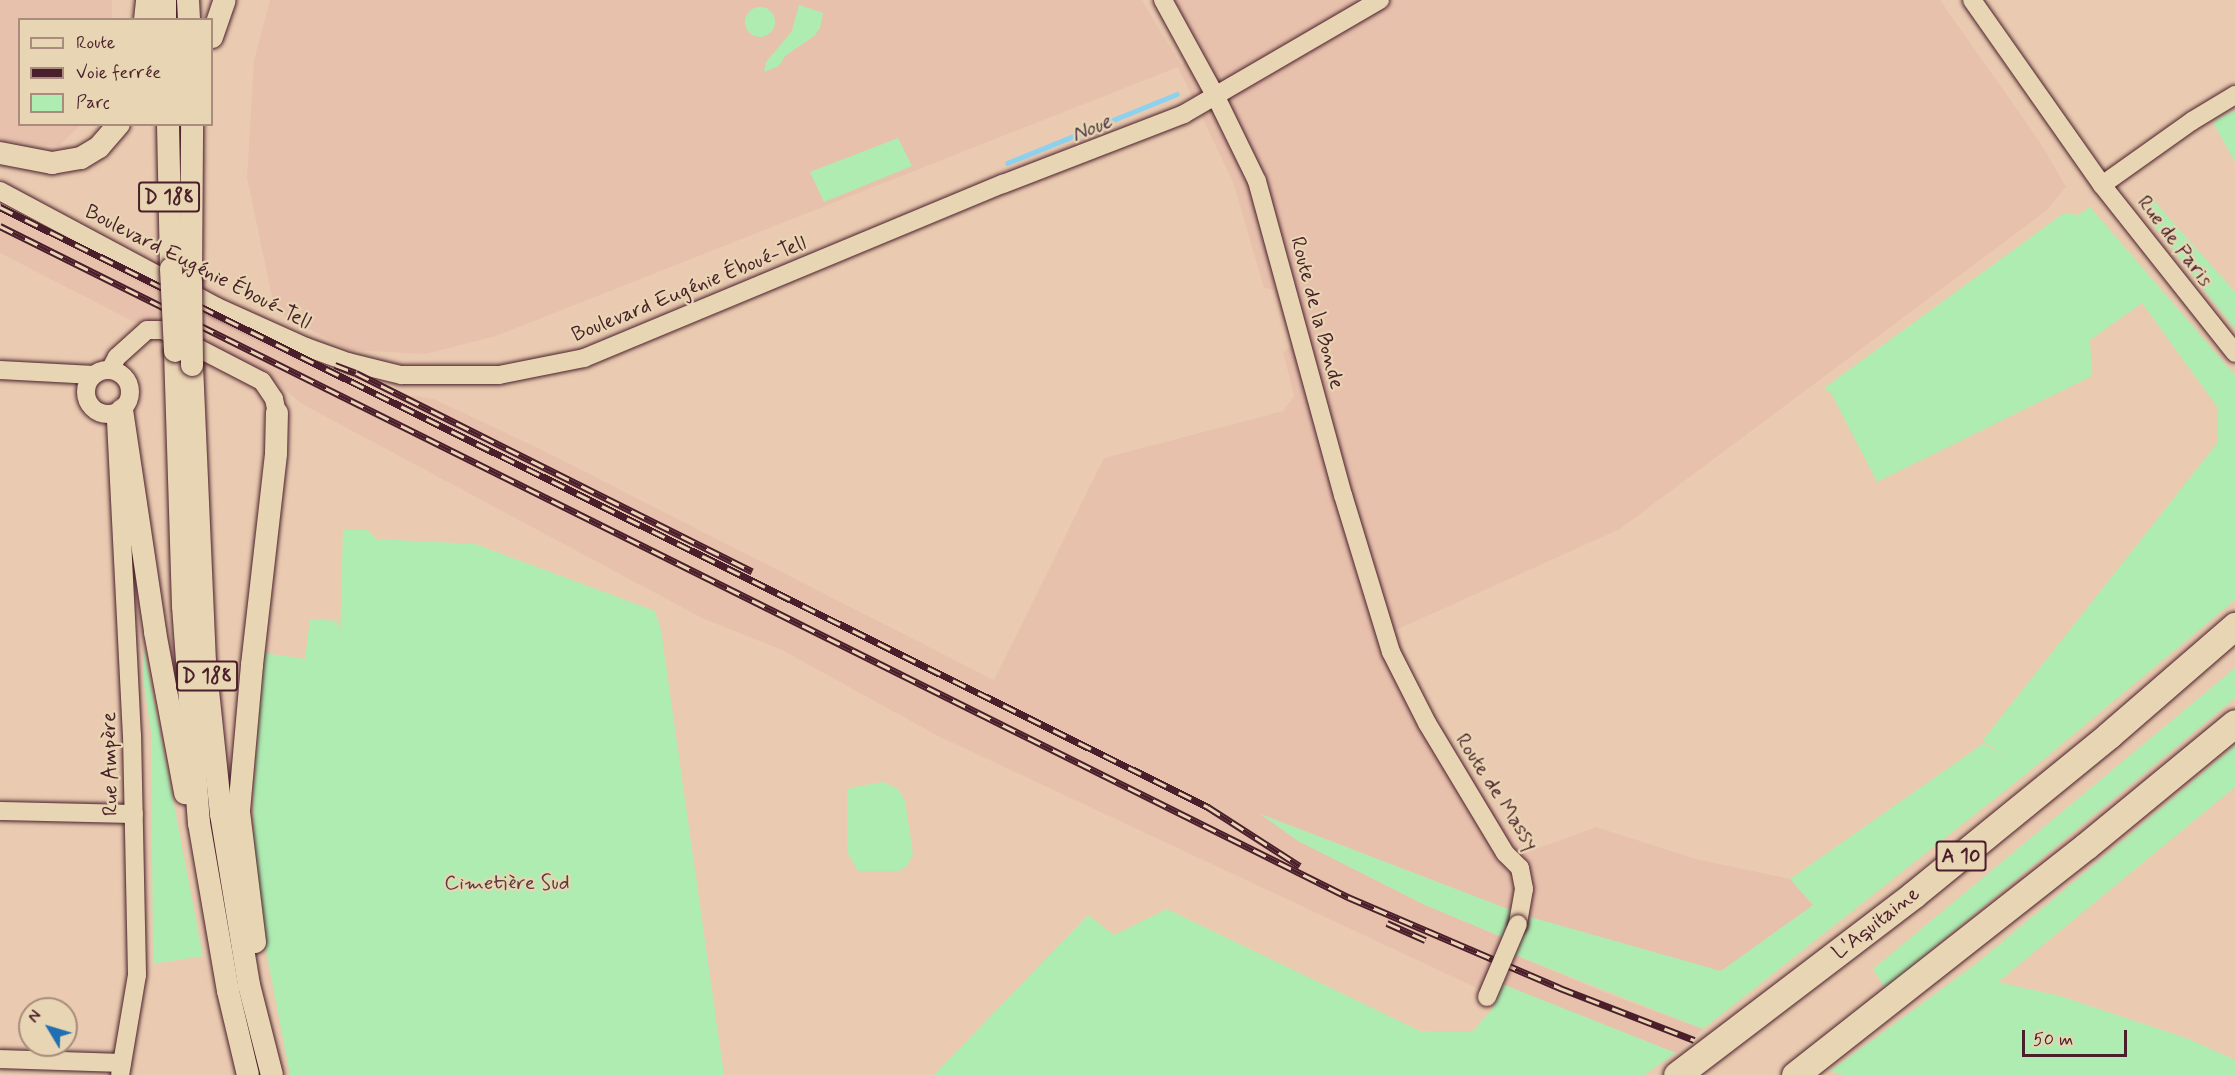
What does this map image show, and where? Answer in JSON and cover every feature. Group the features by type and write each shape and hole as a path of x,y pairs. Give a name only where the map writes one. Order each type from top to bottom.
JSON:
{"highway":[{"name":"L'Aquitaine","path":"1677,1075 1913,895 2109,735 2235,626"},
{"path":"1795,1075 2086,846 2235,723"}],"main road":[{"path":"144,18 147,0"},
{"path":"165,0 165,18"},
{"path":"189,0 189,18"},
{"path":"213,34 225,0"},
{"path":"0,153 52,163 81,158 99,147 117,126"},
{"name":"D 188","path":"168,126 171,269 184,358 205,662 221,813 249,985 273,1075"},
{"name":"D 188","path":"191,126 191,282 184,358 183,606 199,823 228,991 248,1075"},
{"path":"114,412 187,804 199,823"},
{"path":"249,985 257,955 239,811 252,666 276,453 277,413"}],"street":[{"name":"Route de la Bonde","path":"1163,0 1216,97 1257,181 1346,505 1391,652"},
{"name":"Boulevard Eugénie Éboué-Tell","path":"0,192 217,306 317,351 348,362 401,375 499,375 584,358 1003,184 1184,114 1380,0"},
{"name":"Rue de Paris","path":"1972,0 2102,185 2235,353"},
{"path":"2102,185 2235,94"},
{"path":"86,395 89,381 109,373 133,341 147,330 163,330 262,381 274,399 277,413"},
{"path":"0,370 109,373 130,387 130,398 114,412 96,411 86,395 52,373"},
{"name":"Rue Ampère","path":"114,412 122,505 128,629 136,975 121,1069"},
{"name":"Route de Massy","path":"1391,652 1427,723 1505,853 1520,868 1524,889 1518,924 1487,997"},
{"path":"0,811 134,814"},
{"path":"0,1059 121,1069"}],"shaded area":[{"path":"0,0 112,0 112,18 18,18 18,126 80,126 59,146 0,141"},
{"path":"270,0 1142,0 1181,65 1204,52 1170,0 1940,0 2040,142 2066,187 2046,211 1620,529 1396,630 1423,700 1522,854 1596,827 1696,859 1790,879 1814,905 1726,973 1539,921 1263,815 1298,841 1425,905 1502,937 1481,990 938,736 782,650 704,619 302,404 271,378 209,345 207,308 380,391 434,399 540,449 994,680 1104,458 1283,411 1294,396 1283,352 1292,346 1274,290 1264,288 1233,182 1178,67 496,336 425,354 349,350 275,311 247,178 254,60"},
{"path":"0,203 156,282 157,321 140,325 0,253"},
{"path":"1515,955 1606,993 1703,1029 1676,1053 1593,1022 1503,984"}],"green space":[{"path":"799,5 823,13 820,28 814,36 785,56 779,66 764,72 766,62 792,31"},
{"path":"760,7 771,11 775,22 771,33 760,37 749,33 745,22 749,11"},
{"path":"2235,110 2235,162 2213,122"},
{"path":"898,138 912,166 824,202 810,172"},
{"path":"2145,191 2235,292 2235,329 2153,225"},
{"path":"2090,207 2235,375 2235,600 2026,774 1703,1029 1515,955 1530,917 1721,971 1813,905 1790,879 1984,743 2006,759 1983,740 2218,442 2218,408 2142,303 2090,340 2092,376 1877,482 1831,393 1824,388 2064,213 2079,215"},
{"name":"Cimetière Sud","path":"343,530 368,530 376,539 475,544 655,611 661,630 724,1075 290,1075 262,930 254,865 253,797 264,653 305,659 310,619 338,621 340,640"},
{"path":"143,644 203,956 153,964 151,731 144,685"},
{"path":"2235,668 2235,698 1885,988 1873,969"},
{"path":"2235,746 2235,787 1998,982 2060,996 2186,1038 2235,1060 2235,1075 1843,1075 1830,1071 1977,963"},
{"path":"883,782 898,789 905,801 913,854 907,866 899,871 858,871 847,852 847,791 850,788"},
{"path":"1260,814 1513,911 1502,937 1425,905 1298,841"},
{"path":"1167,909 1420,1031 1472,1032 1493,1008 1502,984 1676,1053 1644,1075 934,1075 1088,915 1114,935"}],"waterway":[{"name":"Noue","path":"1007,163 1177,94"}],"railway":[{"path":"0,207 1208,807 1300,866"},
{"path":"0,226 1348,897 1560,988 1694,1040"},
{"path":"335,365 356,373 752,571"},
{"path":"1387,923 1425,940"}]}
